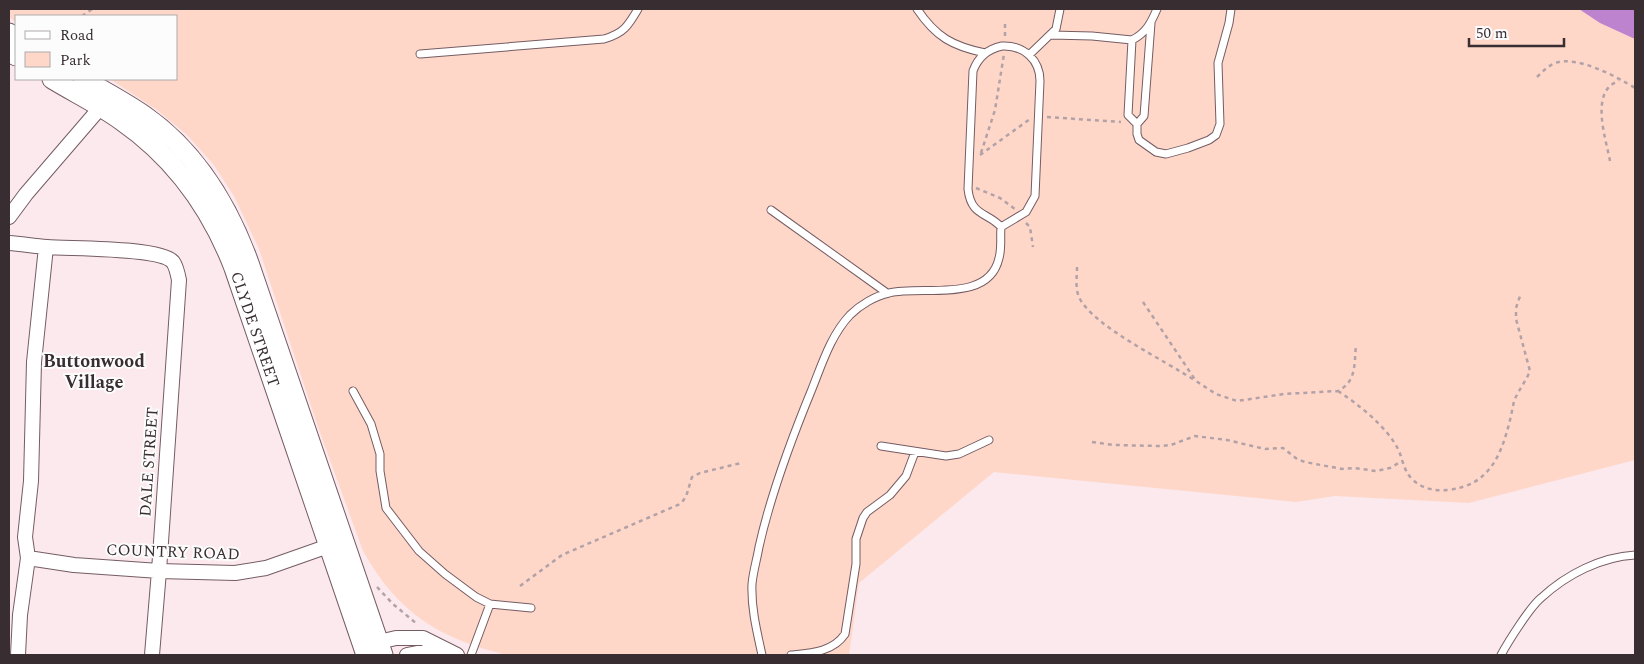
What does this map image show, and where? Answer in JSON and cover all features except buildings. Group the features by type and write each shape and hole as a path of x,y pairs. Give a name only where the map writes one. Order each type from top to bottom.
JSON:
{"main road":[{"name":"CLYDE STREET","path":"54,80 145,116 180,147 212,187 227,212 252,271 336,543 372,650"},
{"name":"CLYDE STREET","path":"84,80 106,101"}],"street":[{"path":"9,217 26,194 106,101"},
{"path":"9,242 46,247 34,362 31,481 24,536 28,558 20,615 18,655"},
{"name":"DALE STREET","path":"46,247 123,250 164,256 173,262 180,280 152,655"},
{"name":"COUNTRY ROAD","path":"28,558 74,565 159,571 235,573 251,571 280,563 336,543"},
{"name":"CLYDE STREET","path":"372,650 396,638 423,638 454,654"},
{"name":"CLYDE STREET","path":"407,655 417,653 454,654"}],"lane":[{"path":"420,54 604,39 623,31 638,9"},
{"path":"918,9 928,24 942,38 956,45 985,53"},
{"path":"1030,55 1051,35 1058,24 1060,9"},
{"path":"1051,35 1092,36 1132,40 1145,31 1157,9"},
{"path":"1132,40 1128,115 1136,124 1139,140 1156,152 1166,154 1188,148 1209,140 1216,135 1220,124 1218,63 1231,9"},
{"path":"1136,124 1144,116 1151,23"},
{"path":"762,655 753,604 752,584 763,529 796,429 835,336 850,316 858,309 887,293 903,290 955,290 976,285 996,268 1001,250 1000,227 976,210 969,197 972,75 978,61 985,53 1004,46 1017,47 1030,55 1040,74 1035,196 1028,209 1020,216 1000,227"},
{"path":"771,210 887,293"},
{"path":"352,391 370,424 380,454 380,471 386,508 419,551 457,584 476,597 490,604 531,608"},
{"path":"881,446 946,456 959,454 989,440"},
{"path":"791,655 822,650 840,641 845,634 856,564 856,538 863,518 867,512 890,495 906,476 915,452"},
{"path":"1501,655 1540,599 1571,574 1618,556 1635,555"},
{"path":"471,655 490,604"}],"path":[{"path":"980,155 995,110 1002,69 1005,23"},
{"path":"1537,77 1550,65 1568,61 1585,64 1635,88"},
{"path":"1610,161 1602,122 1602,99 1605,91 1612,83 1621,80"},
{"path":"969,160 973,160 1033,116 1136,124"},
{"path":"968,186 1000,198 1020,216 1030,227 1033,247"},
{"path":"1077,267 1078,292 1083,304 1091,314 1216,394 1237,401 1284,394 1338,390 1346,387 1352,378 1356,345"},
{"path":"1338,390 1357,405 1386,433 1398,449 1402,462 1412,479 1421,486 1433,490 1458,488 1471,484 1492,468 1499,455 1514,401 1530,370 1516,319 1516,308 1520,296"},
{"path":"1143,302 1196,381"},
{"path":"1092,442 1114,446 1161,446 1171,445 1194,436 1208,437 1265,449 1283,448 1297,459 1305,462 1342,469 1354,468 1376,471 1390,468 1402,462"},
{"path":"520,586 562,554 680,504 688,493 692,477 700,472 740,463"},
{"path":"377,587 403,614 423,628"}],"green space":[{"path":"9,9 1635,9 1635,460 1469,503 1335,496 1296,502 994,472 859,583 849,655 507,655 461,641 422,620 390,591 376,572 363,551 318,427 259,249 234,196 213,164 187,135 157,110 112,80 178,80 178,15 15,15 15,21 9,17"}],"shaded area":[{"path":"1579,9 1635,9 1635,39 1600,23"}],"district":[{"name":"Buttonwood Village","path":"94,371"}]}
